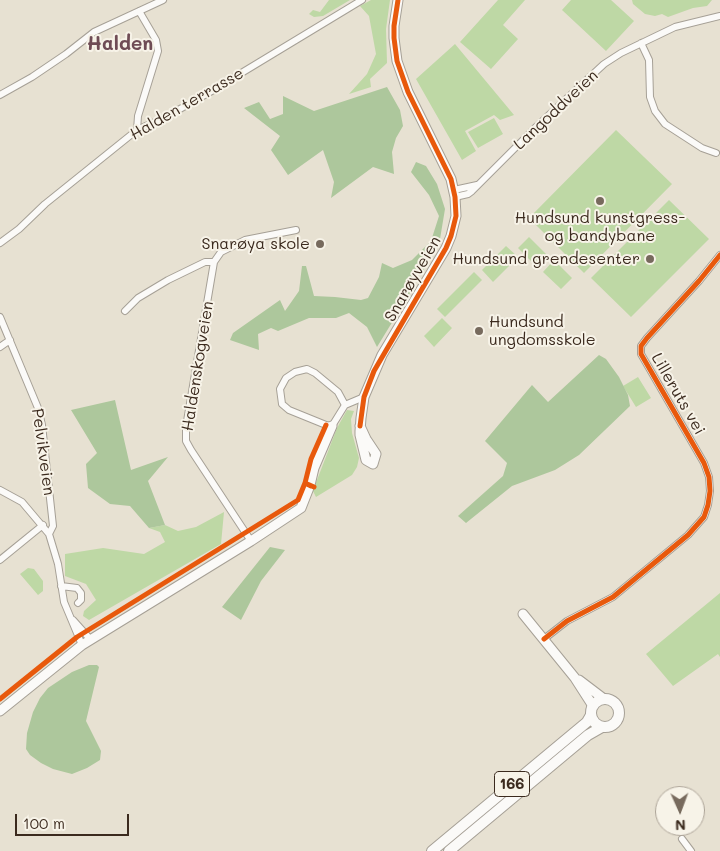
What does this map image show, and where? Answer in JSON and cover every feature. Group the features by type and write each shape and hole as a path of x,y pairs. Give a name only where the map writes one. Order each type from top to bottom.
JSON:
{"main road":[{"name":"166","path":"432,851 586,722 597,702 604,699 613,702 619,712 618,719 614,724 602,727 588,735 450,851"},
{"path":"592,711 596,724 602,727"}],"street":[{"path":"0,96 52,63 94,32 163,0"},
{"name":"Halden terrasse","path":"0,243 137,130 164,118 362,0"},
{"name":"Snarøyveien","path":"369,452 361,432 364,397 382,355 446,248 456,216 455,194 446,168 401,74 394,38 395,13 398,0"},
{"path":"137,130 138,116 158,51 156,40 139,11"},
{"name":"Langoddveien","path":"455,194 468,194 604,64 674,27 720,16"},
{"path":"641,43 649,60 650,97 655,111 665,124 702,148 716,153"},
{"path":"125,311 138,298 168,280 205,262 214,262 221,252 246,240 296,230"},
{"name":"Lilleruts vei","path":"544,639 567,621 613,597 688,535 704,517 710,491 704,463 641,354 641,346 720,255"},
{"name":"Haldenskogveien","path":"214,262 186,426 186,441 251,541"},
{"name":"Pelvikveien","path":"0,317 38,408 42,425 53,526 49,534"},
{"path":"0,347 10,340"},
{"path":"332,426 308,418 282,404 280,388 286,378 295,372 307,369 315,373 338,392 345,405"},
{"path":"0,712 90,639 251,541 301,508 314,468 332,426 345,405 364,397"},
{"path":"0,490 22,502 49,534 58,564 64,602 73,620 90,639"},
{"path":"0,560 43,525"},
{"path":"61,586 77,588 81,593 81,600 78,602"},
{"path":"524,614 575,678 592,711"},
{"path":"73,620 74,630 82,645"},
{"path":"575,678 604,699"},
{"path":"682,839 691,851"}],"green space":[{"path":"329,0 350,0 323,16 314,17 309,14 313,10 320,12"},
{"path":"371,0 390,0 386,29 387,63 370,79 371,87 349,94 367,74 376,54 369,16 360,6"},
{"path":"498,0 525,0 503,25 518,39 491,69 460,42"},
{"path":"571,0 611,0 634,21 606,51 562,10"},
{"path":"632,0 712,0 707,6 693,8 668,17 662,14 655,16 645,14 633,4"},
{"path":"455,44 514,115 500,120 494,115 465,131 476,151 462,160 416,79"},
{"path":"387,87 400,110 403,126 396,138 392,152 394,174 373,167 331,198 334,182 323,150 288,175 271,150 280,136 244,108 259,102 270,119 283,114 283,96 314,111"},
{"path":"494,118 503,134 478,148 468,132"},
{"name":"Hundsund kunstgress- og bandybane","path":"616,130 672,184 584,273 529,218"},
{"path":"416,162 426,166 437,184 445,209 440,239 423,271 409,279 410,293 377,347 367,327 349,313 336,318 309,318 278,331 271,328 258,334 259,350 230,340 233,333 280,300 285,311 299,291 302,266 306,266 314,296 361,300 368,298 379,277 382,263 393,268 412,260 431,241 439,216 429,195 411,172"},
{"name":"Hundsund grendesenter","path":"669,200 709,239 631,317 591,278"},
{"path":"529,237 547,255 536,266 518,248"},
{"path":"506,246 518,257 493,282 482,270"},
{"path":"554,260 572,278 561,289 543,272"},
{"path":"474,272 482,280 445,317 437,309"},
{"path":"442,318 452,328 434,347 424,336"},
{"path":"599,355 606,359 619,377 628,395 630,406 579,455 555,470 512,486 466,523 458,516 503,476 507,463 485,441 532,385 548,402"},
{"path":"638,377 651,398 636,407 623,386"},
{"path":"115,400 131,470 168,457 148,481 165,525 149,528 130,506 110,504 88,488 86,464 97,453 71,410"},
{"path":"347,410 354,411 351,419 352,433 359,458 357,467 352,475 316,497 313,491 337,428"},
{"path":"224,512 221,544 89,620 83,616 84,611 96,600 86,584 65,576 65,554 103,548 144,554 165,542 160,532 149,528 165,525 178,531 196,527"},
{"path":"270,547 285,550 261,581 241,620 222,607"},
{"path":"28,568 34,569 43,581 43,591 38,595 20,574"},
{"path":"720,593 720,657 718,654 673,686 646,654"},
{"path":"89,665 97,665 99,667 86,721 101,751 100,760 72,774 53,769 30,755 26,749 27,733 33,712 48,688 72,672"}],"cycle path":[{"path":"360,426 364,397 374,371 446,248 456,216 455,197 451,179 408,92 397,61 394,26 398,0"},
{"path":"544,639 567,621 613,597 688,535 704,517 710,491 709,477 704,463 641,354 641,346 720,255"},
{"path":"311,486 305,483 311,459 326,425"},
{"path":"0,699 77,637 298,500 305,483 314,487"}],"place":[{"name":"Hundsund kunstgress- og bandybane","path":"600,201"},
{"name":"Snarøya skole","path":"320,244"},
{"name":"Hundsund grendesenter","path":"650,259"},
{"name":"Hundsund ungdomsskole","path":"479,331"}],"district":[{"name":"Halden","path":"120,44"}]}
